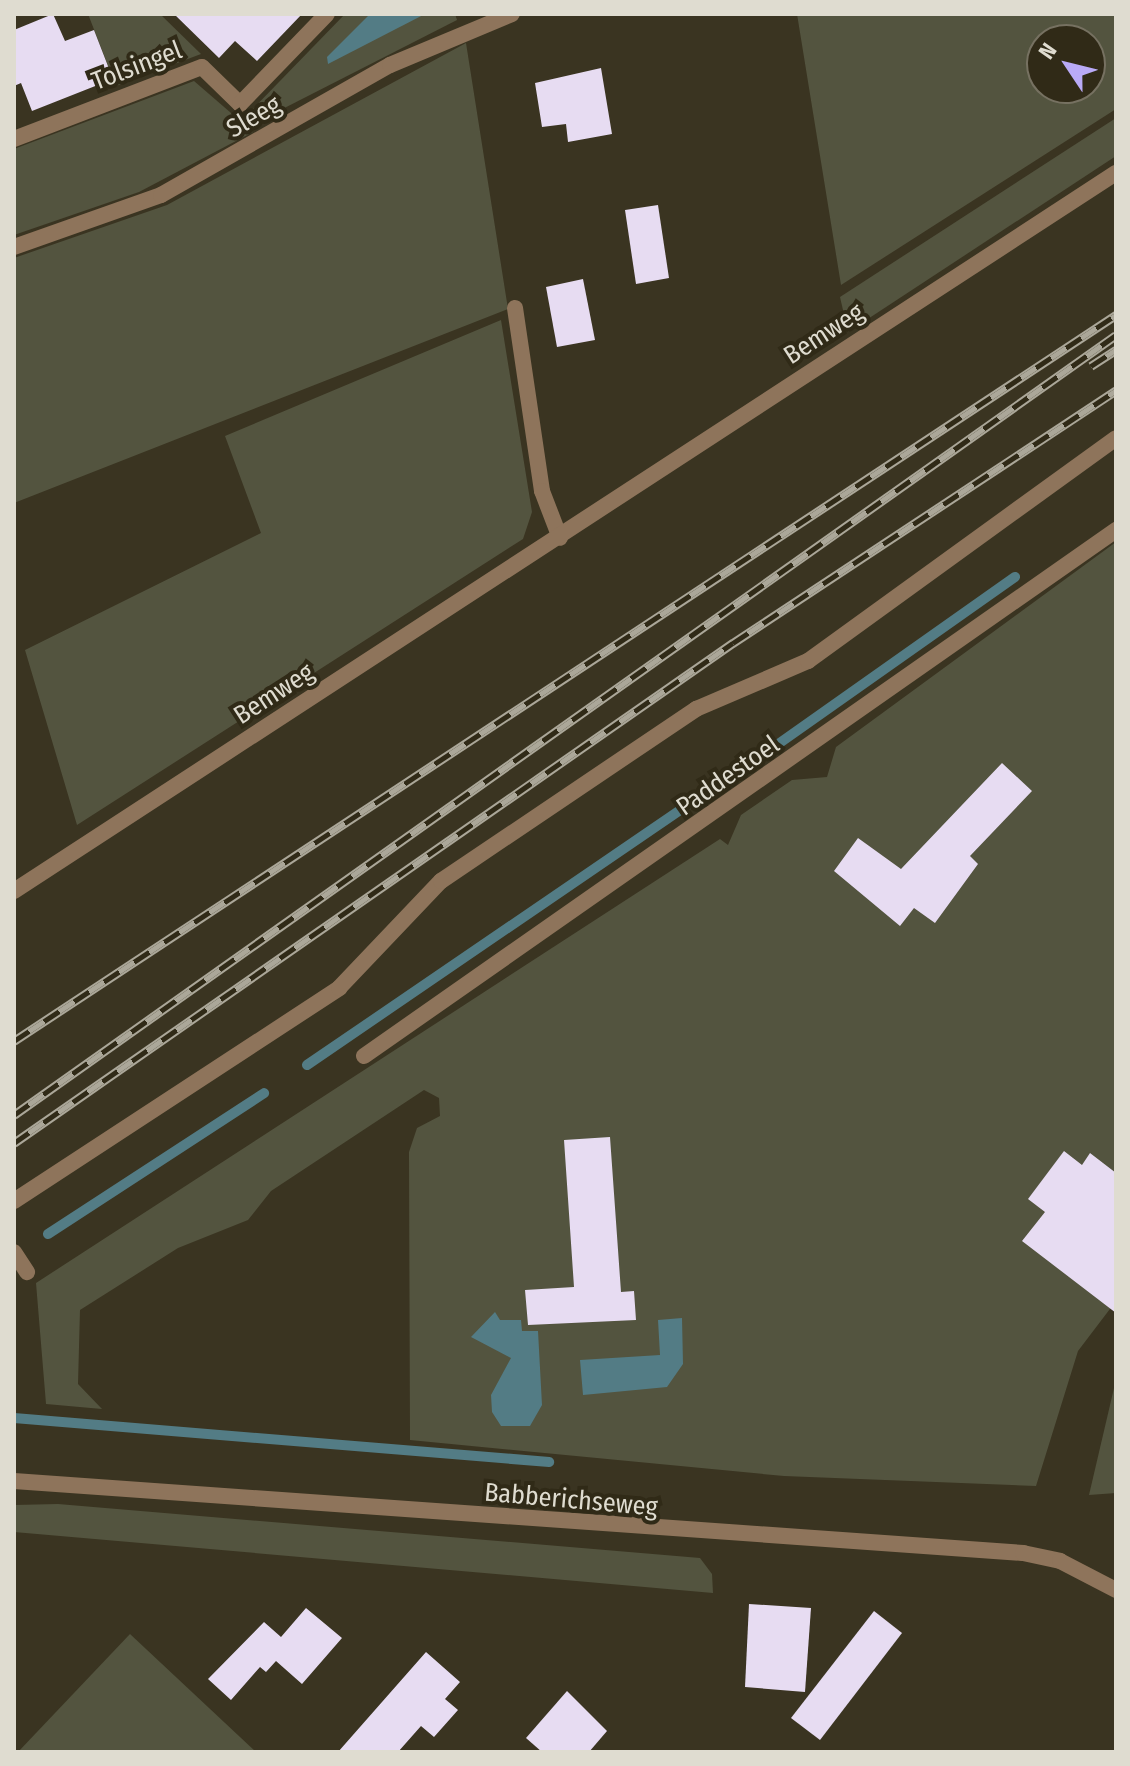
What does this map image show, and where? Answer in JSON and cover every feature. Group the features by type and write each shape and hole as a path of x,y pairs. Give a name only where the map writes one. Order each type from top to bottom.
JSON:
{"street":[{"name":"Tolsingel","path":"14,139 202,67 240,104 327,14"},
{"name":"Sleeg","path":"14,247 161,195 402,59 512,14"},
{"name":"Bemweg","path":"14,891 1116,173"},
{"path":"515,308 542,491 560,538"},
{"path":"14,1201 339,988 441,881 696,709 808,661 1116,438"},
{"name":"Paddestoel","path":"364,1056 1116,530"},
{"path":"14,1252 27,1272"},
{"name":"Babberichseweg","path":"14,1481 1023,1553 1060,1561 1116,1590"}],"green space":[{"path":"88,14 160,14 201,54 116,86"},
{"path":"345,14 455,14 457,20 255,123 247,115"},
{"path":"797,14 1116,14 1116,109 841,285"},
{"path":"466,43 508,309 14,503 14,258 167,205"},
{"path":"194,81 253,132 139,192 14,235 14,149"},
{"path":"1116,118 1116,156 848,332 840,297"},
{"path":"501,320 532,512 523,539 77,825 25,650 261,533 225,436"},
{"path":"1116,542 1116,1301 1078,1351 1036,1486 784,1476 410,1440 409,1152 417,1128 440,1116 439,1098 424,1090 271,1191 248,1220 178,1248 80,1310 78,1384 102,1409 46,1404 36,1283 720,839 728,845 741,815 792,780 827,777 836,747"},
{"path":"1116,1385 1116,1493 1089,1495 1114,1388"},
{"path":"58,1504 700,1558 712,1574 713,1593 14,1532 14,1505"},
{"path":"130,1634 256,1752 18,1752"}],"water":[{"path":"370,14 425,14 328,64 327,57"},
{"path":"495,1312 500,1320 521,1320 522,1331 538,1331 542,1405 530,1426 501,1426 492,1412 491,1395 511,1358 471,1337"},
{"path":"682,1318 683,1364 667,1387 583,1395 580,1360 660,1355 658,1320"}],"building":[{"path":"53,14 65,41 94,30 113,79 32,111 21,83 14,86 14,30"},
{"path":"174,14 302,14 257,61 235,41 219,58"},
{"path":"601,68 612,134 568,142 566,124 542,127 535,83"},
{"path":"658,205 669,278 636,284 625,210"},
{"path":"583,279 595,340 557,347 546,287"},
{"path":"1002,763 1032,791 970,856 978,864 935,923 914,908 900,926 834,871 858,838 901,869"},
{"path":"610,1137 621,1292 634,1291 636,1320 528,1325 525,1290 574,1287 564,1140"},
{"path":"1064,1151 1082,1165 1090,1153 1116,1173 1116,1313 1022,1241 1045,1212 1028,1199"},
{"path":"749,1604 811,1608 805,1692 745,1687"},
{"path":"306,1608 342,1638 302,1684 276,1661 266,1672 260,1667 231,1700 208,1679 264,1622 281,1637"},
{"path":"874,1611 902,1633 820,1740 791,1718"},
{"path":"426,1652 460,1682 445,1699 458,1710 434,1737 421,1726 398,1752 338,1752"},
{"path":"567,1691 607,1731 589,1752 542,1752 526,1738"}],"waterway":[{"path":"774,747 1015,577"},
{"path":"307,1065 752,761"},
{"path":"48,1234 264,1093"},
{"path":"14,1418 549,1462"}],"railway":[{"path":"14,1041 1116,315"},
{"path":"14,1115 1116,335"},
{"path":"1091,366 1116,350"},
{"path":"14,1143 733,643 1116,390"}]}
